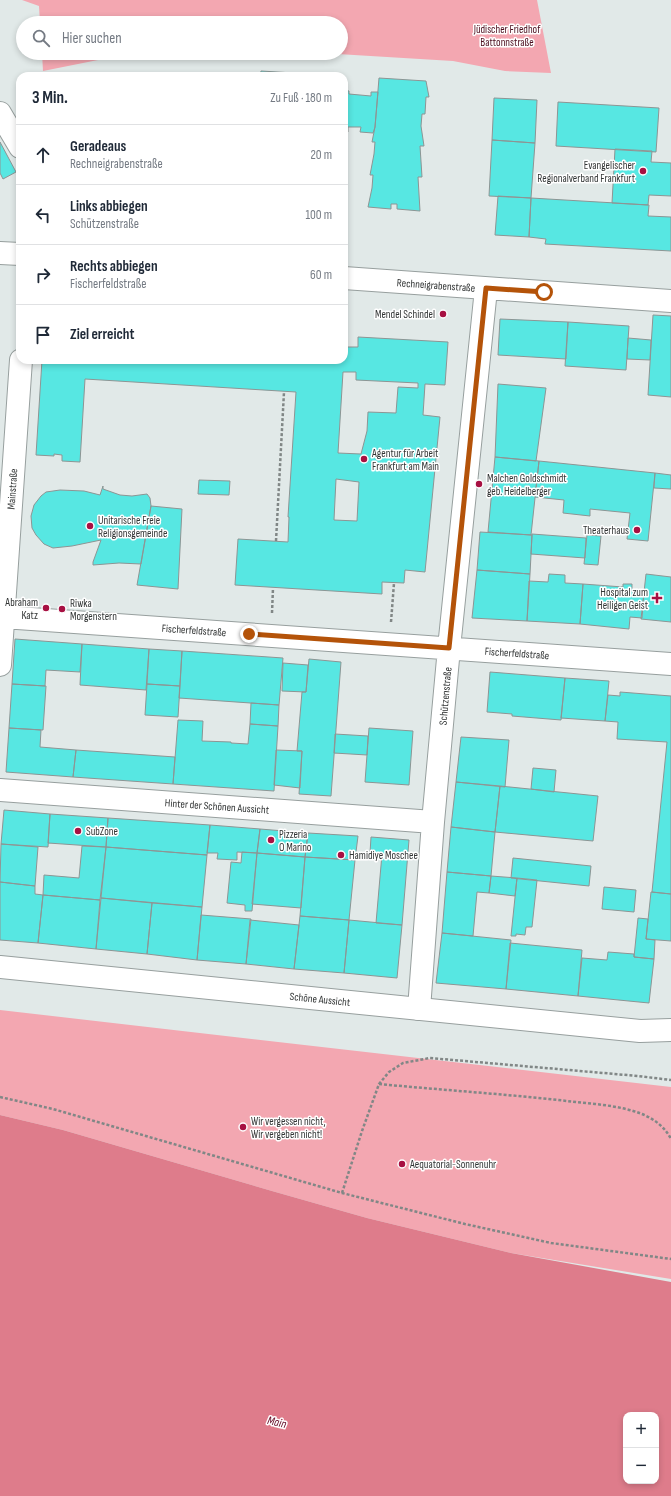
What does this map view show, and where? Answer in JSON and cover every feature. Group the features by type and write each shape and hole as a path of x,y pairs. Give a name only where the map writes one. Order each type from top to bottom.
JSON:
{"street":[{"path":"0,113 16,140"},
{"path":"0,253 16,254"},
{"name":"Rechneigrabenstraße","path":"348,278 671,301"},
{"name":"Schützenstraße","path":"419,1009 433,822 449,648 486,288"},
{"name":"Mainstraße","path":"0,665 21,364"},
{"name":"Fischerfeldstraße","path":"4,617 671,664"},
{"name":"Hinter der Schönen Aussicht","path":"0,790 433,822"},
{"name":"Schöne Aussicht","path":"0,967 640,1031 671,1030"},
{"name":"Schöne Aussicht","path":"640,1031 671,1041"}],"path":[{"path":"276,541 284,392"},
{"path":"390,644 394,582"},
{"path":"273,588 273,605"},
{"path":"342,1193 379,1084 389,1072 403,1063 430,1058 671,1080"},
{"path":"379,1084 547,1099 624,1108 643,1114 658,1122 668,1133 671,1139"},
{"path":"0,1096 53,1109 342,1193 465,1224 551,1243 671,1259"}],"green space":[{"name":"Jüdischer Friedhof Battonnstraße","path":"22,0 537,0 551,73 505,71 453,61 348,55 348,16 40,16 39,6"},
{"path":"42,60 98,60 43,71"},
{"path":"0,1010 671,1087 671,1279 511,1253 367,1218 63,1130 0,1115"}],"water":[{"name":"Main","path":"0,1115 63,1130 367,1218 511,1253 671,1282 671,1496 0,1496"}],"building":[{"path":"379,78 426,81 429,97 426,97 425,114 422,114 421,126 424,146 420,146 422,177 418,177 420,211 397,209 397,204 391,204 391,209 368,207 372,188 373,175 370,175 375,142 372,142 375,127"},
{"path":"348,91 349,94 371,96 371,92 378,92 375,127 373,133 360,132 361,127 348,127"},
{"path":"494,98 537,100 535,143 492,140"},
{"path":"558,102 659,108 656,152 556,146"},
{"path":"492,140 535,143 531,198 489,196"},
{"path":"0,142 16,172 3,179 0,173"},
{"name":"Evangelischer Regionalverband Frankfurt","path":"615,149 652,151 651,162 671,163 671,196 649,195 648,205 612,203"},
{"path":"498,196 531,198 529,237 495,235"},
{"path":"531,198 649,205 648,216 671,217 671,251 545,244 546,239 529,237"},
{"path":"653,315 671,316 671,397 648,395"},
{"path":"500,319 568,322 566,359 498,355"},
{"path":"568,322 629,326 626,370 565,366"},
{"name":"Agentur für Arbeit Frankfurt am Main","path":"358,337 448,342 445,385 425,384 423,415 440,417 425,572 405,570 404,583 382,582 382,594 235,585 238,539 288,542 288,517 296,392 85,379 80,462 62,461 62,455 36,455 42,364 348,364 348,347 358,347","holes":["343,372 356,372 356,380 418,383 418,388 398,387 396,413 368,412 367,431 361,454 338,453","336,479 359,482 357,521 334,520"]},
{"path":"628,338 651,340 650,360 627,359"},
{"path":"498,384 546,388 536,461 495,457"},
{"path":"495,457 539,461 531,535 488,532"},
{"path":"539,461 655,473 648,541 627,539 630,513 590,509 590,516 563,513 564,500 535,497"},
{"path":"655,473 671,475 671,489 654,488"},
{"path":"199,480 230,481 229,495 198,494"},
{"name":"Unitarische Freie Religionsgemeinde","path":"103,486 103,489 120,495 132,496 147,494 150,498 151,506 141,564 119,563 93,565 101,540 53,548 44,544 32,528 31,516 34,505 46,492 60,490 84,491 100,495"},
{"path":"151,506 182,509 178,589 137,585"},
{"path":"480,532 532,535 530,574 477,570"},
{"path":"532,534 586,538 585,558 531,554"},
{"path":"587,535 601,536 598,565 584,564"},
{"path":"477,570 530,574 527,621 472,618"},
{"path":"549,574 565,575 565,583 583,584 580,624 527,621 529,581 548,582"},
{"name":"Hospital zum Heiligen Geist","path":"646,574 671,577 671,622 641,619"},
{"path":"583,584 623,587 623,584 632,584 632,592 644,593 642,618 630,617 629,629 580,624"},
{"path":"15,639 82,644 80,672 46,670 45,686 12,684"},
{"path":"82,644 149,649 146,690 80,685"},
{"path":"149,649 182,651 180,686 147,684"},
{"path":"182,651 283,658 279,705 179,698"},
{"path":"309,659 341,662 331,796 299,794 302,751 297,751 302,692 306,692"},
{"path":"283,663 308,665 306,692 282,691"},
{"path":"490,672 565,678 561,720 512,716 512,714 487,712"},
{"path":"565,678 609,681 605,721 561,718"},
{"path":"12,684 46,686 43,730 9,728"},
{"path":"147,684 180,686 178,717 145,715"},
{"path":"620,692 671,696 671,894 652,892 667,742 617,739 618,722 605,721 608,695 620,696"},
{"path":"251,703 279,705 278,726 250,724"},
{"path":"178,720 203,721 202,741 231,743 248,744 250,724 278,726 274,791 173,784"},
{"path":"9,728 41,730 40,747 76,750 73,777 6,772"},
{"path":"369,728 413,731 409,785 365,782"},
{"path":"335,734 368,736 367,755 334,753"},
{"path":"461,737 509,740 505,787 456,782"},
{"path":"76,750 175,757 173,784 73,777"},
{"path":"276,750 302,751 300,788 274,785"},
{"path":"533,768 556,770 554,792 531,789"},
{"path":"456,782 500,786 495,832 451,827"},
{"path":"500,786 598,796 593,841 495,832"},
{"path":"4,810 50,814 48,847 1,844"},
{"name":"SubZone","path":"50,814 108,818 106,847 48,843"},
{"path":"108,818 210,825 207,855 106,847"},
{"path":"210,825 260,829 257,853 237,852 237,860 217,859 218,853 207,853"},
{"path":"451,827 495,832 491,876 447,872"},
{"path":"260,829 308,833 305,857 257,853"},
{"path":"308,833 358,836 355,860 305,857"},
{"path":"371,837 409,840 402,925 376,923 382,854 370,853"},
{"path":"1,844 38,847 35,886 0,882"},
{"path":"82,846 106,847 100,900 43,895 44,875 79,878"},
{"path":"106,847 207,855 202,907 101,898"},
{"path":"242,852 257,853 252,911 245,911 245,905 227,903 231,862 241,863"},
{"path":"257,853 305,857 301,908 252,904"},
{"path":"305,857 355,860 349,920 300,916"},
{"path":"513,858 591,866 589,886 511,878"},
{"path":"447,872 491,876 489,893 477,892 473,936 442,933"},
{"path":"491,876 517,878 515,896 489,893"},
{"path":"517,878 537,880 532,927 526,927 525,935 516,934 516,936 511,936"},
{"path":"0,882 35,886 35,894 43,895 38,943 0,940"},
{"path":"604,887 636,890 634,912 602,909"},
{"path":"651,892 671,894 671,941 646,939"},
{"path":"43,895 100,900 96,949 38,943"},
{"path":"101,898 152,903 147,954 96,949"},
{"path":"152,903 202,907 197,960 147,954"},
{"path":"201,915 251,919 246,964 197,960"},
{"path":"300,916 349,920 344,973 294,969"},
{"path":"638,918 648,919 646,939 655,940 654,959 634,957"},
{"path":"250,920 299,925 294,969 246,964"},
{"path":"349,920 402,925 397,978 344,973"},
{"path":"442,933 511,940 506,989 436,983"},
{"path":"510,943 582,950 578,996 506,989"},
{"path":"608,952 634,954 634,957 654,959 649,1003 578,996 582,958 607,960"}],"place":[{"name":"Evangelischer Regionalverband Frankfurt","path":"643,171"},
{"name":"Mendel Schindel","path":"443,314"},
{"name":"Agentur für Arbeit Frankfurt am Main","path":"364,459"},
{"name":"Malchen Goldschmidt geb. Heidelberger","path":"479,484"},
{"name":"Unitarische Freie Religionsgemeinde","path":"90,526"},
{"name":"Theaterhaus","path":"637,530"},
{"name":"Hospital zum Heiligen Geist","path":"657,598"},
{"name":"Abraham Katz","path":"46,608"},
{"name":"Riwka Morgenstern","path":"62,609"},
{"name":"SubZone","path":"78,831"},
{"name":"Pizzeria O Marino","path":"271,840"},
{"name":"Hamidiye Moschee","path":"341,855"},
{"name":"Wir vergessen nicht, Wir vergeben nicht!","path":"243,1127"},
{"name":"Aequatorial-Sonnenuhr","path":"402,1164"}],"route":[{"path":"249,634 449,648 486,288 544,292"}]}
